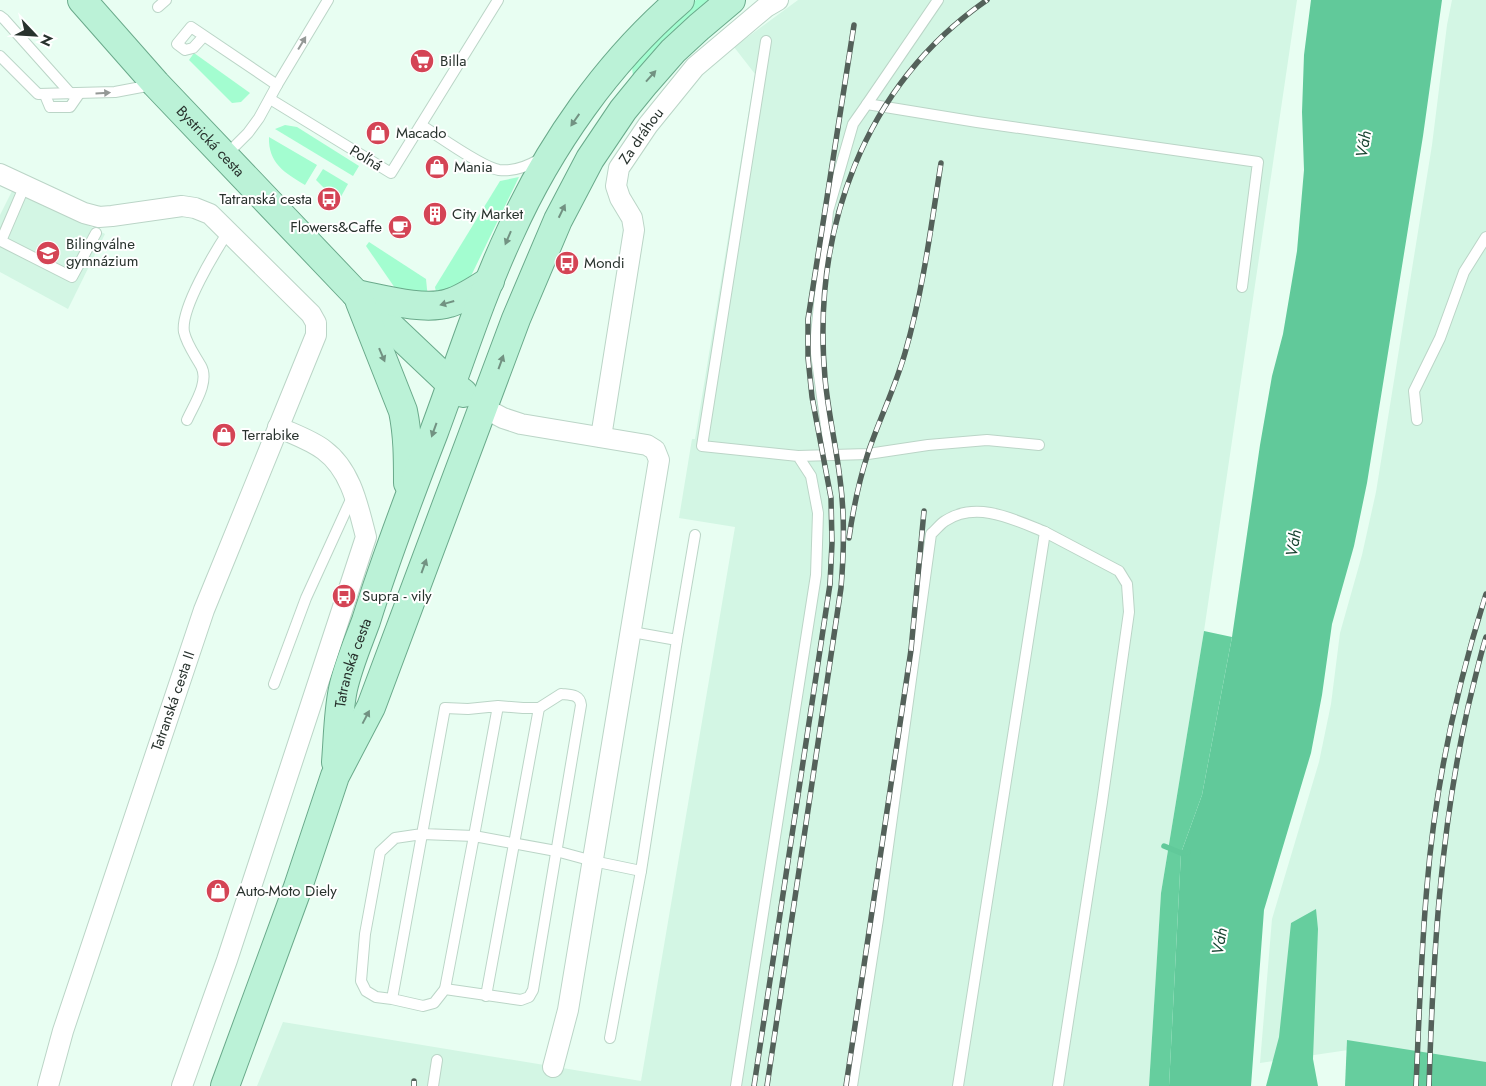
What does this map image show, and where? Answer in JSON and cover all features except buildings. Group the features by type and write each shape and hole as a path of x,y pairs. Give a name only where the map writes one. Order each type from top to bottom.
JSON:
{"main road":[{"name":"Bystrická cesta","path":"82,0 156,84 356,294 451,384 484,408"},
{"name":"Tatranská cesta","path":"334,776 343,690 408,500 466,340 509,233 532,187 556,149 620,59 640,36 680,0"},
{"name":"Tatranská cesta","path":"225,1086 298,887 334,776 371,707 539,262 590,159 623,110 673,51 698,26 731,0"},
{"path":"356,294 431,307 455,301 490,281"},
{"path":"356,294 403,411 408,455 408,500"}],"street":[{"name":"Za dráhou","path":"601,437 634,230 632,218 620,198 616,186 619,168 648,125 695,67 766,7 778,0"},
{"path":"0,174 84,212 99,216 112,216 182,206 195,208 210,214 228,232"},
{"name":"Tatranská cesta II","path":"48,1086 66,1022 178,686 208,602 316,335 316,323 311,314 228,232"},
{"path":"484,408 503,418 521,424 647,445 654,450 659,460 568,1010 552,1070"},
{"path":"182,1086 226,960 366,537 354,494 344,473 324,450 278,426"}],"lane":[{"path":"224,156 248,133 260,118 277,85 328,0"},
{"name":"Poľná","path":"270,99 391,173 498,0"},
{"path":"830,456 815,346 828,211 853,124 938,0"},
{"path":"0,16 75,94"},
{"path":"204,36 277,85"},
{"path":"766,41 702,446 798,456 830,456 868,454 928,445 987,440 1039,445"},
{"path":"0,56 38,94 115,92 156,84"},
{"path":"868,104 977,122 1258,162 1242,287"},
{"path":"420,125 488,166 501,170 527,167 556,149"},
{"path":"25,185 1,241 72,277 96,232"},
{"path":"187,420 203,384 203,369 189,347 184,331 184,319 212,257 228,232"},
{"path":"1417,420 1414,391 1440,338 1464,272 1486,237"},
{"path":"736,1086 816,575 818,513 811,476 798,456"},
{"path":"274,684 306,598 354,494"},
{"path":"852,1086 878,919 931,534 945,520 965,513 983,512 1008,517 1045,532 1119,571 1127,584 1129,612 1058,1086"},
{"path":"958,1086 1045,532"},
{"path":"610,1038 641,871 695,534"},
{"path":"632,632 678,640"},
{"path":"392,999 445,708 468,709 498,706 539,708 561,694 577,696 581,700 533,990 529,997 521,1000 445,990"},
{"path":"498,706 474,836 445,990 434,1003 423,1006 376,997 366,991 361,981 366,925 380,852 395,838 422,834 474,836 556,850 593,861 641,871"},
{"path":"486,996 539,708"},
{"path":"433,1086 437,1060"}],"shaded area":[{"path":"696,0 715,0 633,76 632,67 686,8"},
{"path":"798,0 1297,0 1204,631 1161,893 1149,1086 257,1086 283,1022 641,1081 735,527 679,518 692,439 695,439 755,74 734,47"},
{"path":"1452,0 1486,0 1486,1069 1355,1049 1260,1063 1272,919 1319,762 1331,704 1340,633 1362,555 1376,492 1432,145 1447,25"},
{"path":"194,53 250,93 241,102 232,103 189,60"},
{"path":"285,125 297,127 359,166 353,176 275,129"},
{"path":"269,137 317,165 305,185 279,166 271,154"},
{"path":"323,169 348,184 338,202 316,180"},
{"path":"519,177 471,276 464,285 437,297 435,287 500,181"},
{"name":"Bilingválne gymnázium","path":"14,187 105,234 68,309 0,272 0,215"},
{"path":"369,242 426,279 428,299 395,288 366,246"},
{"path":"1204,631 1232,637 1202,795 1181,853 1169,1086 1149,1086 1161,893"},
{"path":"1316,909 1318,929 1313,1059 1318,1086 1266,1086 1279,1037 1291,923"},
{"path":"1347,1040 1486,1062 1486,1086 1345,1086"}],"water":[{"name":"Váh","path":"1311,0 1442,0 1423,136 1367,483 1354,546 1332,624 1322,695 1311,753 1264,910 1251,1086 1169,1086 1181,853 1202,795 1232,637 1272,376 1283,334 1297,251 1304,170 1302,112 1304,55"}],"waterway":[{"path":"1164,846 1181,853 1188,852"}],"railway":[{"path":"767,1086 841,588 843,506 825,378 823,323 827,269 838,216 855,166 878,118 908,75 944,35 987,0"},
{"path":"754,1086 830,584 832,543 831,498 812,397 808,358 808,319 854,25"},
{"path":"849,538 852,517 865,464 901,366 917,306 941,163"},
{"path":"846,1086 911,650 924,511"},
{"path":"1416,1086 1425,911 1435,812 1456,702 1486,594"},
{"path":"1429,1086 1436,943 1444,848 1458,754 1486,637"},
{"path":"414,1081 414,1086"}],"place":[{"name":"Billa","path":"422,61"},
{"name":"Macado","path":"378,133"},
{"name":"Mania","path":"437,167"},
{"name":"Tatranská cesta","path":"329,199"},
{"name":"City Market","path":"435,214"},
{"name":"Flowers&Caffe","path":"400,227"},
{"name":"Bilingválne gymnázium","path":"48,253"},
{"name":"Mondi","path":"567,263"},
{"name":"Terrabike","path":"224,435"},
{"name":"Supra - vily","path":"344,596"},
{"name":"Auto-Moto Diely","path":"218,891"}]}
